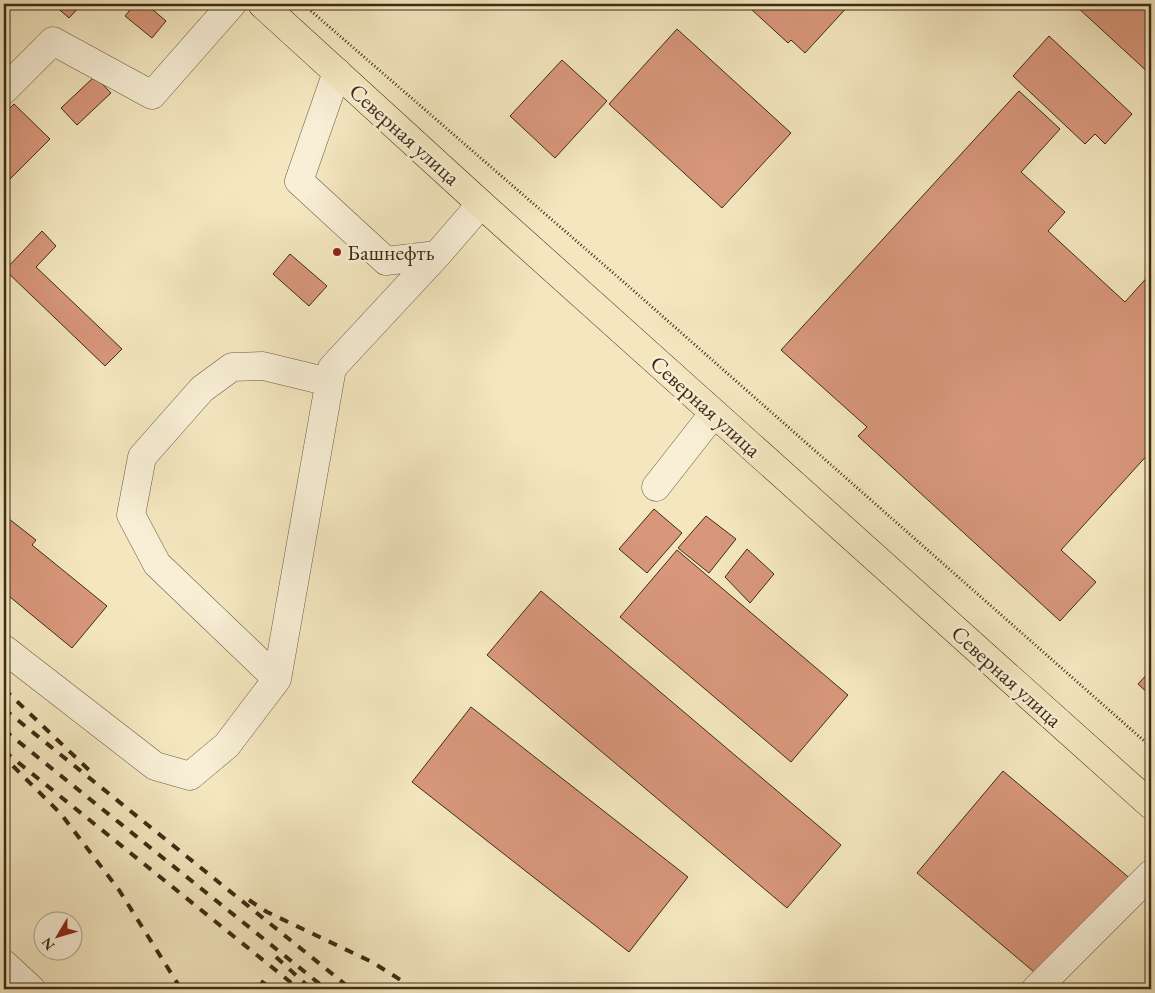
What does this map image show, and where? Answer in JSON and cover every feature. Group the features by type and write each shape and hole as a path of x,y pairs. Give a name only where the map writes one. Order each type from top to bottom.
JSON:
{"main road":[{"name":"Северная улица","path":"262,4 481,204 1151,806"}],"street":[{"path":"4,90 53,41 152,95 232,4"},
{"path":"337,72 299,181 386,261 438,254"},
{"path":"4,649 154,766 190,776 227,745 276,679 332,368 438,254 481,204"},
{"path":"276,679 157,564 131,515 142,457 202,388 232,367 263,366 330,382"},
{"path":"656,488 714,413"},
{"path":"1036,989 1151,874"},
{"path":"4,964 31,989"}],"path":[{"path":"302,4 626,284 1151,747"}],"building":[{"path":"53,4 82,4 69,18"},
{"path":"135,4 146,4 166,21 152,38 125,16"},
{"path":"753,4 850,4 805,53 791,40 788,43 751,9"},
{"path":"1077,4 1151,4 1151,75 1076,6"},
{"path":"677,29 791,133 722,208 609,104"},
{"path":"1049,36 1132,114 1105,144 1095,134 1085,144 1013,76"},
{"path":"562,60 607,101 555,158 510,116"},
{"path":"95,76 111,93 77,125 61,108"},
{"path":"1019,91 1060,129 1021,172 1065,212 1048,231 1125,302 1151,273 1151,451 1061,550 1096,582 1060,621 858,436 867,427 781,350"},
{"path":"14,104 50,139 4,185 4,114"},
{"path":"42,231 56,246 36,267 122,349 105,366 5,270"},
{"path":"290,254 327,286 309,306 273,274"},
{"path":"654,509 682,533 647,573 619,549"},
{"path":"4,515 36,540 32,545 107,606 72,648 4,592"},
{"path":"706,516 736,539 709,573 678,548"},
{"path":"747,549 774,574 750,603 725,577"},
{"path":"677,550 848,695 791,762 620,617"},
{"path":"541,591 841,845 787,908 487,655"},
{"path":"1151,670 1151,696 1138,684"},
{"path":"471,707 688,877 629,952 412,782"},
{"path":"1003,771 1133,881 1047,983 917,873"}],"railway":[{"path":"4,689 90,771"},
{"path":"4,709 351,989"},
{"path":"4,730 326,989"},
{"path":"4,751 299,989"},
{"path":"13,766 61,814 119,890 181,989"},
{"path":"249,900 267,912 372,962 415,989"},
{"path":"276,957 311,989"},
{"path":"261,981 272,989"}],"place":[{"name":"Башнефть","path":"337,252"}]}
